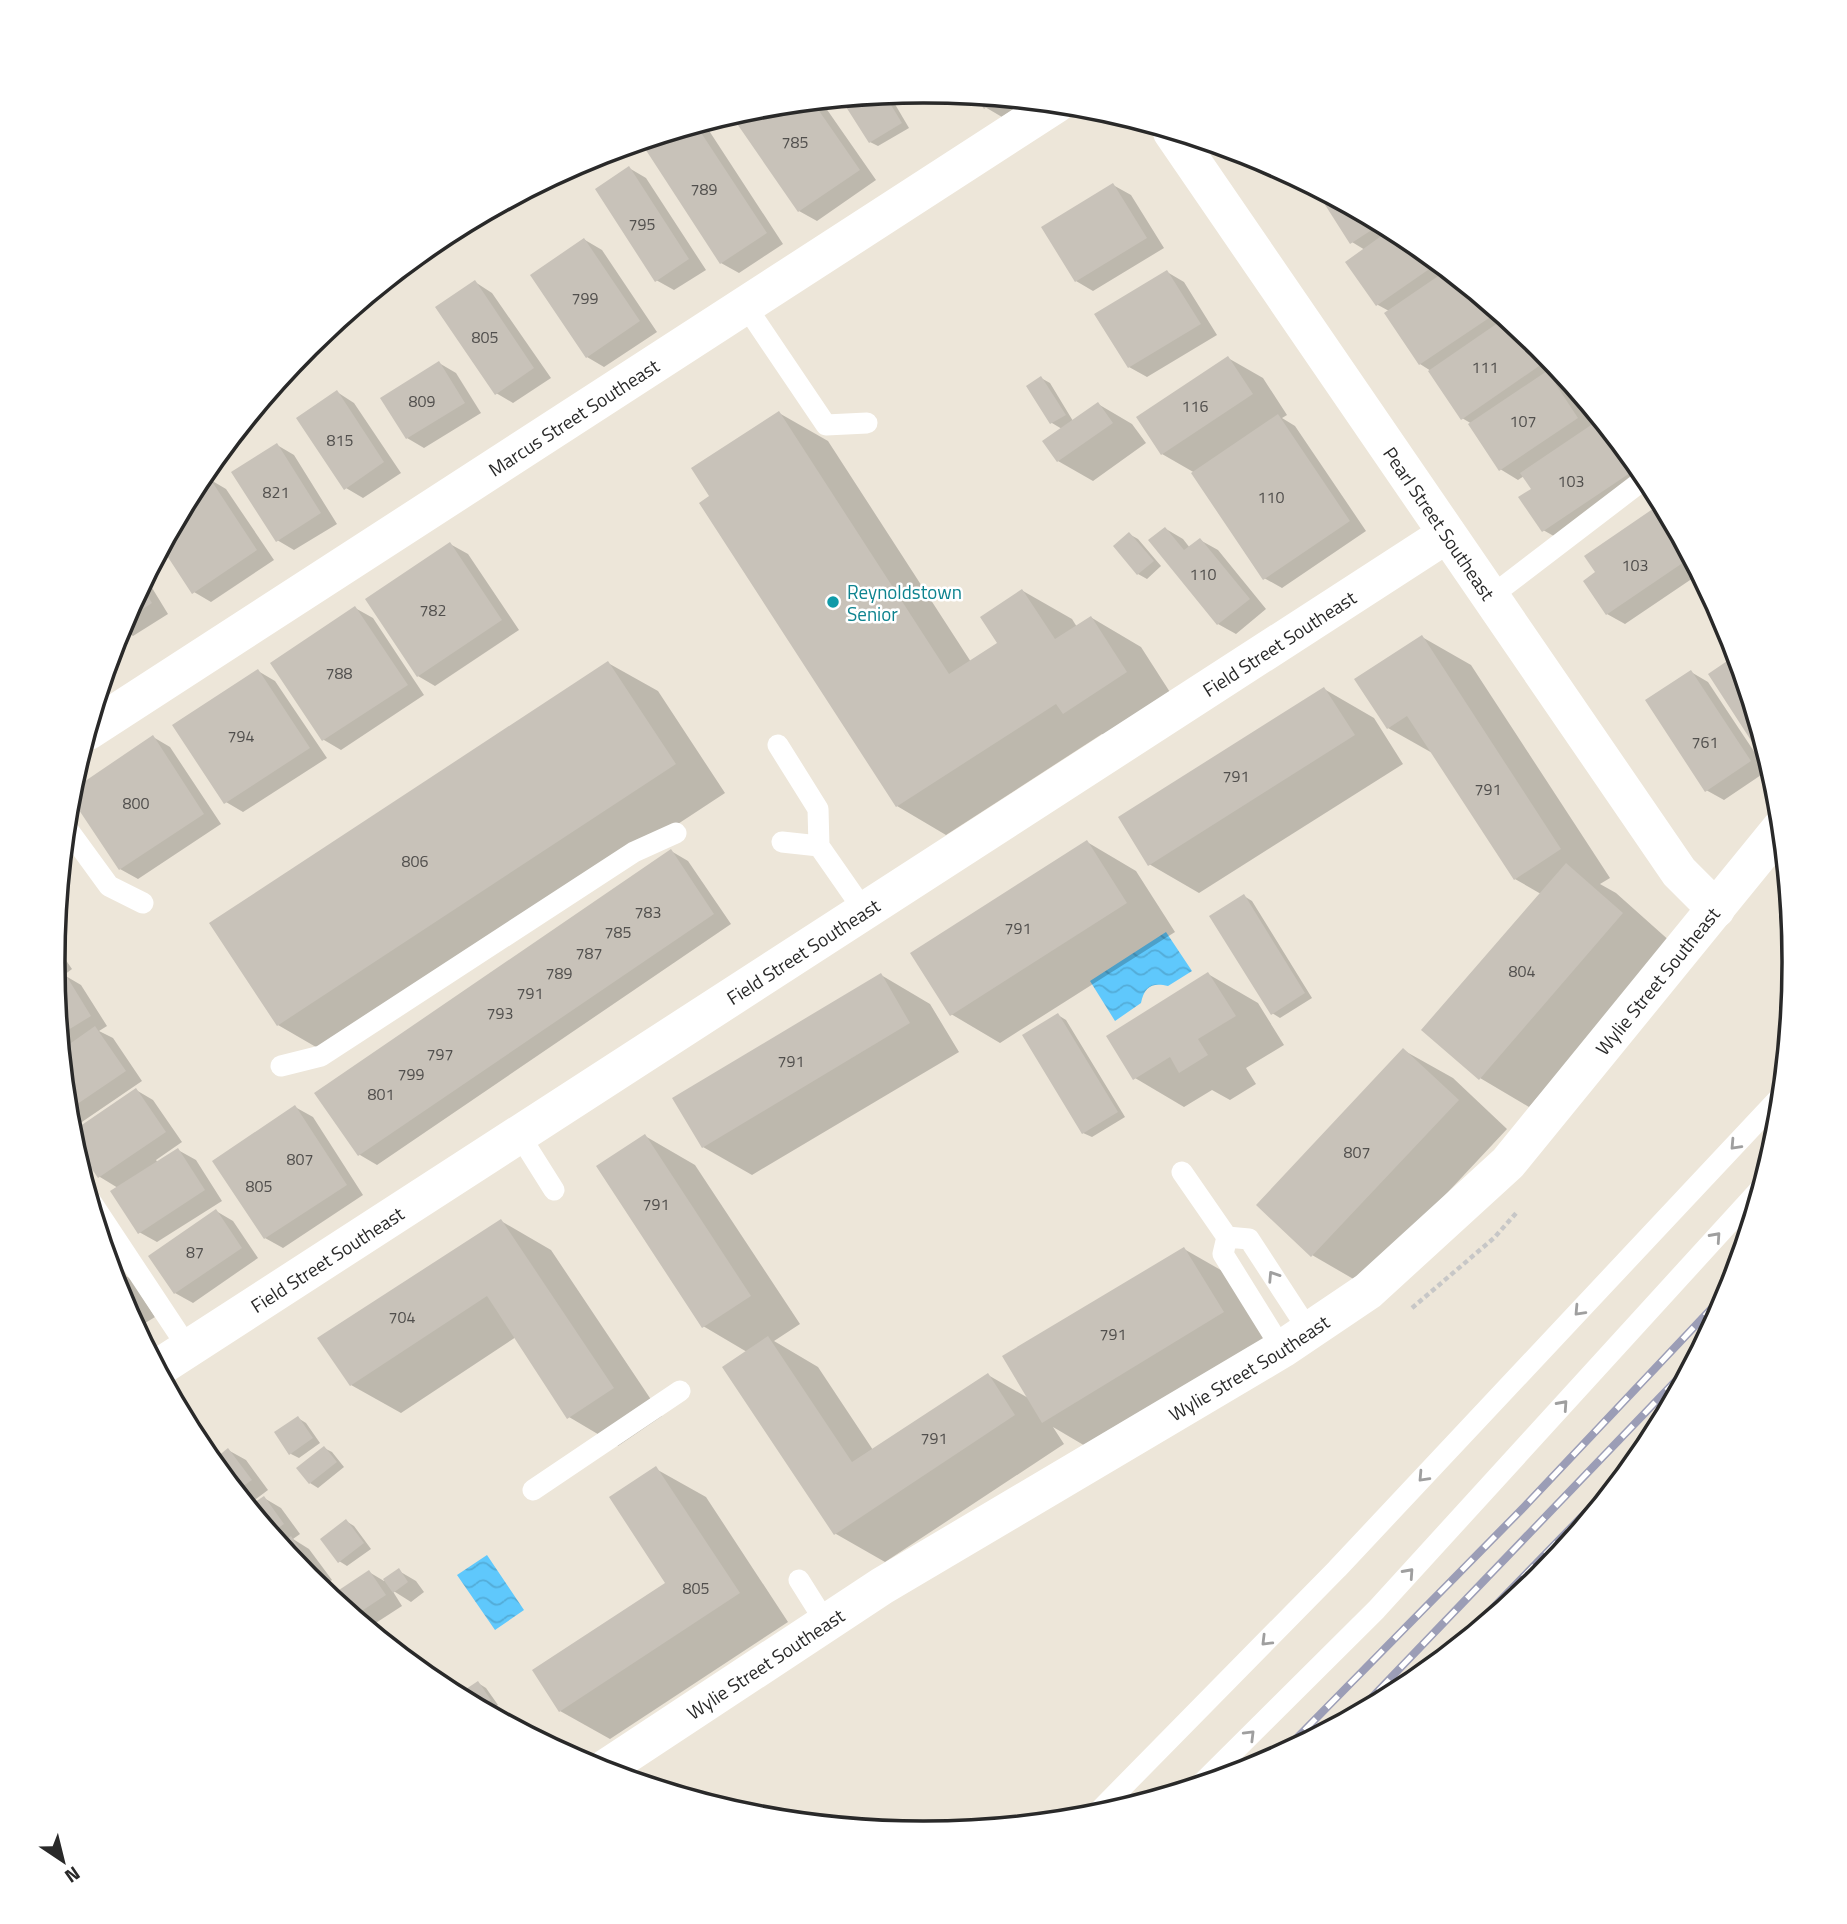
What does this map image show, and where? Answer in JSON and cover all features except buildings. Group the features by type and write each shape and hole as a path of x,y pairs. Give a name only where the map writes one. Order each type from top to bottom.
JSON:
{"street":[{"name":"Marcus Street Southeast","path":"99,724 1043,112"},
{"name":"Pearl Street Southeast","path":"1179,143 1679,872 1716,909"},
{"name":"Field Street Southeast","path":"173,1358 1447,534"},
{"name":"Wylie Street Southeast","path":"614,1762 882,1586 1296,1340 1368,1291 1508,1163 1773,838"}],"lane":[{"path":"745,305 826,425 867,424"},
{"path":"1490,597 1637,484"},
{"path":"778,745 818,809 819,846 865,912"},
{"path":"281,1066 321,1056 634,852 676,833"},
{"path":"74,838 109,886 143,902"},
{"path":"782,842 819,846"},
{"path":"1110,1799 1337,1570 1769,1108"},
{"path":"520,1136 554,1190"},
{"path":"1182,1172 1227,1237 1223,1254 1296,1340"},
{"path":"1216,1769 1376,1610 1747,1203"},
{"path":"1227,1237 1249,1239 1296,1340"},
{"path":"110,1238 173,1358"},
{"path":"533,1490 680,1391"},
{"path":"799,1580 826,1623"}],"water":[{"path":"1166,932 1192,971 1168,986 1153,985 1144,993 1141,1003 1115,1021 1090,981"},
{"path":"487,1555 524,1610 495,1630 457,1575"}],"railway":[{"path":"1302,1732 1525,1506 1707,1314"},
{"path":"1380,1689 1668,1389"},
{"path":"1530,1570 1533,1567"}],"place":[{"name":"Reynoldstown Senior","path":"833,602"}]}
